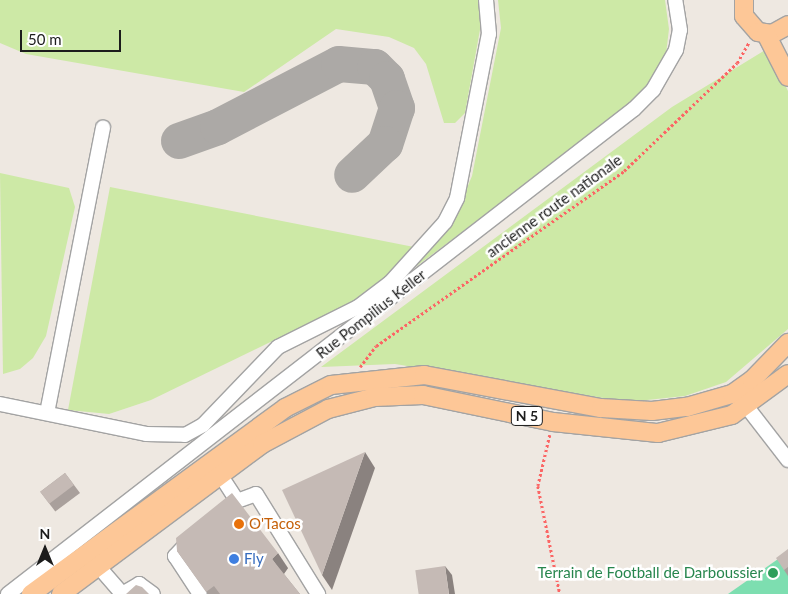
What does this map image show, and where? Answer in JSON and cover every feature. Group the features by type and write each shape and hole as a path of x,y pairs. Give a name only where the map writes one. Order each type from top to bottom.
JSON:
{"main road":[{"path":"742,3 747,22 761,32 788,77"},
{"path":"761,32 788,25"},
{"name":"N 5","path":"32,594 286,408 348,382 432,376 601,408 652,411 687,408 732,394 752,380 788,343"},
{"name":"N 5","path":"61,594 262,444 315,414 375,397 422,395 553,422 658,433 716,421 748,408 788,374"}],"street":[{"path":"0,404 146,434 185,435 203,425 278,347 358,307 390,284 445,222 457,198 489,34 486,0"},
{"name":"Rue Pompilius Keller","path":"8,594 634,109 653,90 676,50 680,30 675,0"},
{"path":"47,413 103,127"},
{"path":"748,408 788,460"},
{"path":"221,476 237,501"},
{"path":"221,513 237,501 256,494 318,594"},
{"path":"200,594 180,570 176,551 206,526"},
{"path":"98,566 122,594 139,584 153,594"}],"path":[{"name":"ancienne route nationale","path":"348,382 376,346 624,171 737,62 761,32"},
{"path":"553,422 538,486 560,594"}],"green space":[{"path":"0,0 480,0 481,24 465,113 455,123 444,123 426,64 414,48 389,37 336,29 244,92 26,54 0,43"},
{"path":"498,0 665,0 669,29 666,54 639,100 410,271 455,216 472,176 501,28"},
{"path":"767,49 788,91 788,329 726,382 685,396 628,402 395,364 321,367 672,107"},
{"path":"0,173 69,188 75,207 46,336 33,358 20,369 3,374"},
{"path":"110,187 414,247 395,272 365,296 151,400 109,414 68,410"},
{"name":"Terrain de Football de Darboussier","path":"788,552 788,594 728,594"}],"building":[{"path":"365,452 322,575 282,490"},
{"path":"65,473 74,485 49,504 40,492"},
{"name":"Fly","path":"232,493 278,553 272,559 300,594 220,594 214,586 206,592 177,551 176,538"},
{"path":"788,549 788,567 784,570 776,558"},
{"path":"445,566 449,594 419,594 415,570"},
{"path":"136,585 142,587 149,594 126,594"}],"taxiway":[{"path":"179,141 218,127 339,64 375,67 387,79 397,108 385,144 352,175"}],"place":[{"name":"O'Tacos","path":"239,524"},
{"name":"Fly","path":"234,559"},
{"name":"Terrain de Football de Darboussier","path":"773,573"}]}
